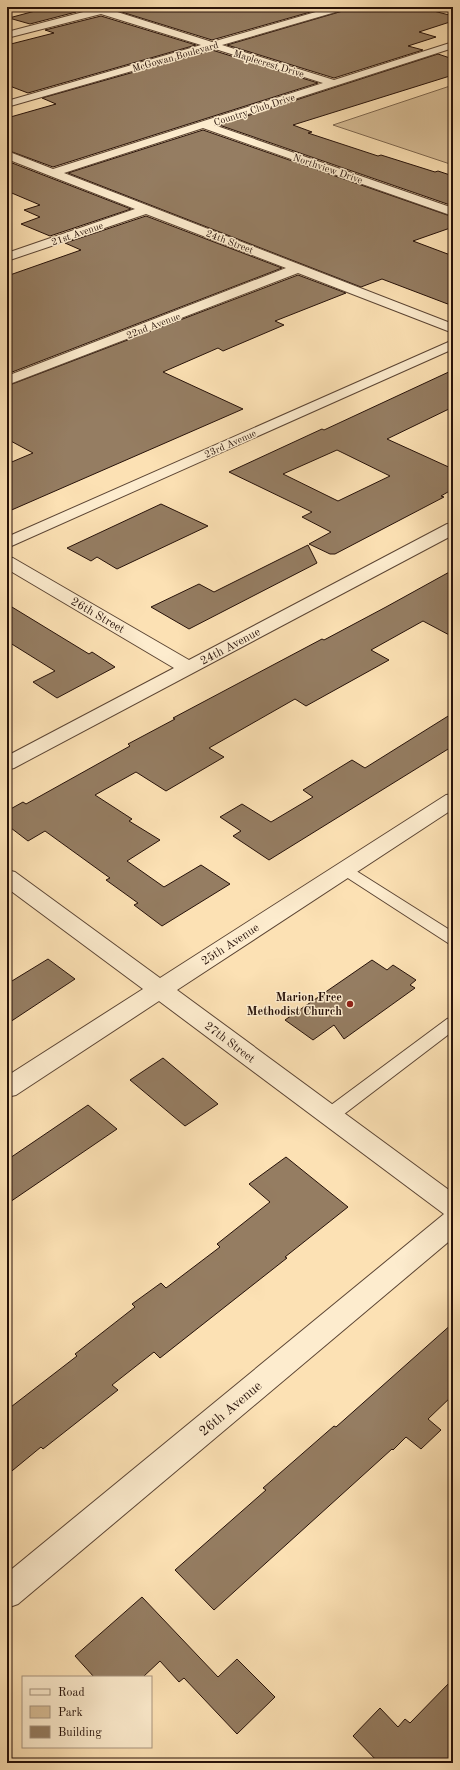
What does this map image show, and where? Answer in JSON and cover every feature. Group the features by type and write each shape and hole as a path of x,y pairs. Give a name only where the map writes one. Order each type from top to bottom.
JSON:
{"street":[{"name":"Maplecrest Drive","path":"90,7 334,83"},
{"path":"7,35 114,7"},
{"name":"McGowan Boulevard","path":"7,104 343,7"},
{"name":"Country Club Drive","path":"55,172 453,45"},
{"name":"Northview Drive","path":"204,125 453,212"},
{"name":"24th Street","path":"7,155 55,172 453,329"},
{"name":"21st Avenue","path":"7,257 148,209"},
{"name":"22nd Avenue","path":"7,381 298,268"},
{"name":"23rd Avenue","path":"7,543 453,344"},
{"name":"24th Avenue","path":"7,764 453,528"},
{"name":"26th Street","path":"7,562 188,668"},
{"name":"25th Avenue","path":"7,1088 453,800"},
{"name":"27th Street","path":"7,877 161,989 329,1116 453,1207"},
{"name":"26th Avenue","path":"7,1593 453,1222"}],"lane":[{"path":"345,870 453,939"},
{"path":"329,1116 453,1023"}],"green space":[{"path":"453,85 453,165 333,125"}],"building":[{"path":"50,7 59,7 76,12 30,24 9,18"},
{"path":"112,7 328,7 212,40 112,9"},
{"path":"350,7 418,7 453,16 453,21 419,32 436,37 408,46 423,50 334,78 227,45 346,10"},
{"path":"101,16 196,45 28,93 7,85 7,45 54,33 45,30"},
{"path":"212,50 318,83 53,167 7,150 7,118 56,104 42,98"},
{"path":"438,54 453,59 453,75 293,125 312,132 308,133 378,156 381,155 453,176 453,206 219,125"},
{"path":"203,130 453,217 453,227 413,241 453,256 453,306 382,279 361,287 68,173"},
{"path":"7,161 131,209 50,236 21,224 40,217 24,210 40,205 7,191"},
{"path":"146,216 282,268 7,374 7,276 81,250 65,243"},
{"path":"298,275 346,293 275,321 284,325 223,351 218,348 163,372 243,409 7,512 7,464 33,453 7,439 7,386"},
{"path":"453,370 453,407 387,439 453,469 453,489 441,496 444,497 335,554 330,554 309,544 331,532 302,517 312,512 229,472 322,429 324,430","holes":["337,450 390,476 338,501 283,474"]},
{"path":"161,504 208,526 117,569 97,557 91,561 67,548"},
{"path":"308,545 317,563 189,629 151,607 199,584 214,592"},
{"path":"453,570 453,637 423,621 371,650 389,660 306,706 295,699 209,748 224,757 166,791 136,772 95,795 132,819 129,821 160,840 127,861 164,887 201,865 230,884 162,926 134,905 138,903 106,880 110,878 45,831 28,841 7,825 7,811 23,802 26,804 130,746 128,744 175,719 173,718 322,639 324,640"},
{"path":"7,604 89,654 92,652 115,667 57,698 33,682 55,671 7,641"},
{"path":"453,713 453,746 269,860 233,836 241,831 220,817 242,804 271,822 313,797 303,790 352,760 365,768"},
{"path":"48,959 75,979 7,1024 7,984"},
{"name":"Marion Free Methodist Church","path":"372,960 387,970 393,965 416,980 410,985 415,988 344,1039 334,1025 313,1040 285,1020"},
{"path":"163,1058 218,1104 185,1126 130,1080"},
{"path":"88,1105 117,1129 7,1204 7,1160"},
{"path":"286,1157 348,1207 285,1257 287,1258 160,1358 154,1352 112,1385 118,1390 43,1449 41,1447 7,1475 7,1410 77,1356 75,1354 135,1307 132,1304 161,1283 166,1288 220,1247 217,1244 270,1202 249,1184"},
{"path":"453,1323 453,1395 428,1419 441,1430 421,1449 406,1437 214,1610 175,1570 266,1490 263,1488 334,1426 336,1427"},
{"path":"142,1597 218,1677 237,1659 275,1697 237,1734 184,1678 179,1682 160,1661 144,1676 93,1676 75,1656"},
{"path":"453,1679 453,1763 379,1763 353,1736 380,1708 398,1727 405,1719 410,1723"}],"place":[{"name":"Marion Free Methodist Church","path":"350,1004"}]}
